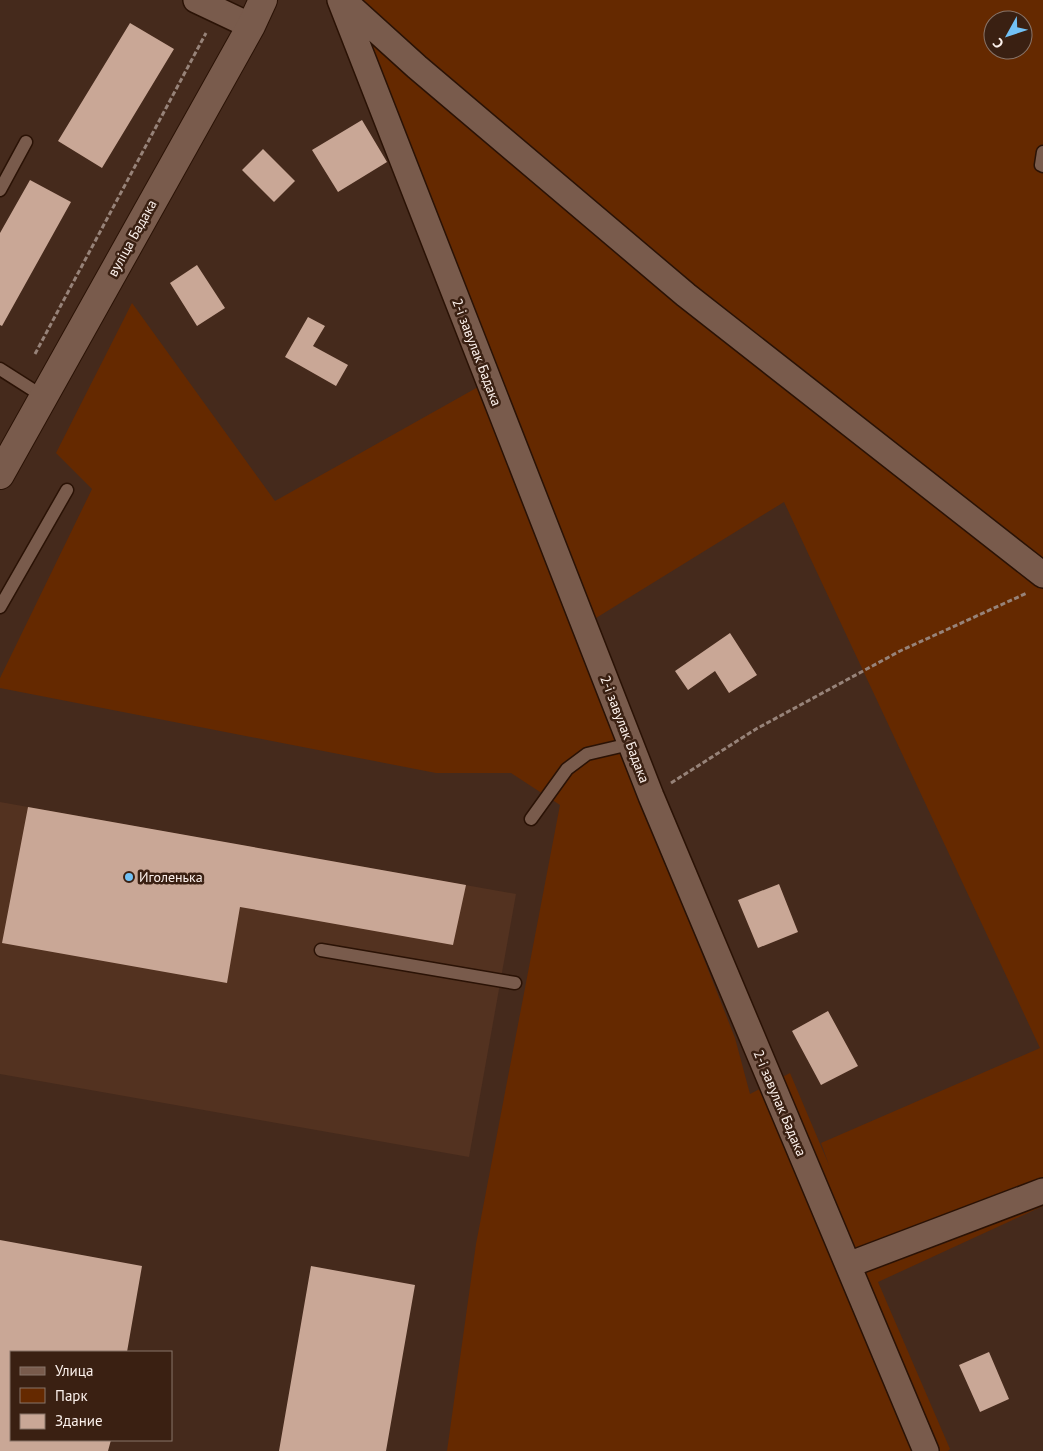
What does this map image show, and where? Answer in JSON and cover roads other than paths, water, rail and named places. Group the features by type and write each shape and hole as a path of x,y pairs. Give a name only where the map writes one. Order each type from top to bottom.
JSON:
{"main road":[{"name":"вуліца Бадака","path":"0,475 251,26 262,0"}],"street":[{"path":"196,0 251,26"},
{"path":"341,0 417,68 686,295 1038,582"},
{"name":"2-і завулак Бадака","path":"341,0 630,744 926,1451"},
{"path":"848,1266 1043,1191"}],"lane":[{"path":"0,190 26,142"},
{"path":"1043,152 1041,165 1043,166"},
{"path":"0,369 44,397"},
{"path":"0,607 67,490"},
{"path":"531,819 567,769 587,754 630,744"},
{"path":"320,950 515,983"}],"place":[{"name":"Иголенька","path":"129,877"}]}
